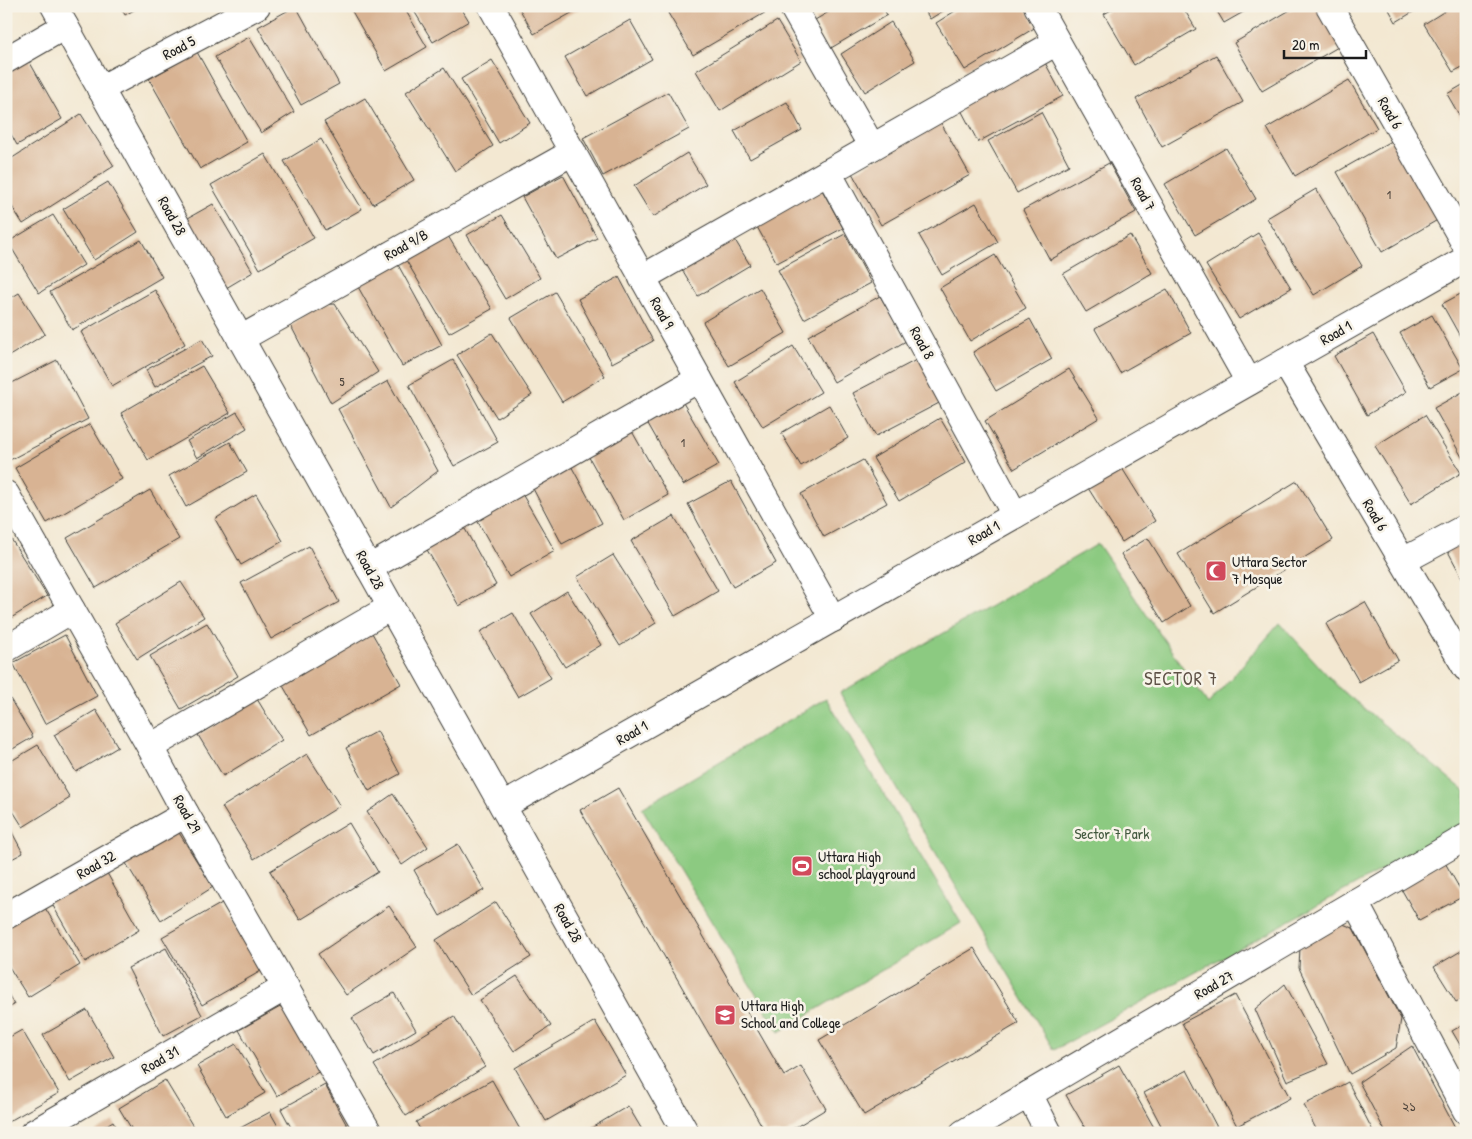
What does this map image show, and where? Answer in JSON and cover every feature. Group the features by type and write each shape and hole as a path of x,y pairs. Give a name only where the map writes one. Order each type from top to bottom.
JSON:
{"street":[{"name":"Road 5","path":"100,89 257,6"},
{"name":"Road 9","path":"491,6 833,619"},
{"path":"792,6 872,147"},
{"name":"Road 7","path":"1037,6 1249,382"},
{"name":"Road 6","path":"1329,6 1466,246"},
{"name":"Road 28","path":"59,16 686,1133"},
{"path":"6,60 59,16"},
{"path":"642,278 1057,42"},
{"name":"Road 9/B","path":"240,339 573,152"},
{"name":"Road 8","path":"828,172 1015,515"},
{"name":"Road 1","path":"503,806 1466,260"},
{"name":"Road 6","path":"1285,362 1466,668"},
{"path":"369,568 699,379"},
{"name":"Road 29","path":"6,494 186,814 369,1133"},
{"path":"1403,561 1466,527"},
{"path":"150,747 391,607"},
{"path":"6,649 72,610"},
{"name":"Road 32","path":"6,916 186,814"},
{"name":"Road 27","path":"963,1133 1466,837"},
{"path":"1355,902 1466,1111"},
{"name":"Road 31","path":"33,1133 286,987"},
{"path":"1029,1094 1049,1133"}],"green space":[{"name":"Sector 7 Park","path":"1098,544 1208,704 1280,623 1339,688 1466,792 1466,824 1054,1050 840,693"},
{"name":"Uttara High school playground","path":"826,698 961,923 779,1032 642,808"}],"building":[{"path":"120,6 141,6 125,15"},
{"path":"296,6 339,84 301,105 258,27"},
{"path":"349,6 403,6 427,47 386,71"},
{"path":"411,6 460,6 469,21 433,42"},
{"path":"522,6 584,6 534,34 519,8"},
{"path":"680,6 772,6 773,8 693,55 668,13"},
{"path":"839,6 882,6 887,15 831,48 815,20"},
{"path":"922,6 951,6 930,19"},
{"path":"963,6 1024,6 1036,27 965,70 936,23"},
{"path":"1118,6 1182,6 1196,29 1134,65 1104,14"},
{"path":"1214,6 1254,6 1224,23"},
{"path":"1297,6 1323,6 1345,43 1262,91 1234,43"},
{"path":"1387,6 1423,6 1396,22"},
{"path":"1453,6 1466,6 1466,65 1453,72 1424,24"},
{"path":"630,20 652,59 587,96 565,57"},
{"path":"777,21 801,61 720,111 696,71"},
{"path":"891,22 915,61 865,92 841,54"},
{"path":"249,37 294,112 261,133 215,57"},
{"path":"1036,46 1063,96 978,142 951,91"},
{"path":"197,52 247,142 200,169 149,79"},
{"path":"25,54 62,119 17,145 6,125 6,65"},
{"path":"1216,55 1243,102 1162,147 1136,99"},
{"path":"492,60 530,123 499,143 461,79"},
{"path":"444,68 493,146 455,171 406,92"},
{"path":"1349,80 1377,128 1295,176 1267,128"},
{"path":"1466,83 1466,127 1447,94"},
{"path":"668,92 689,129 603,176 583,138"},
{"path":"365,98 414,180 373,204 324,122"},
{"path":"787,102 802,130 750,159 734,131"},
{"path":"1041,112 1069,165 1017,193 988,141"},
{"path":"81,114 114,166 23,224 6,197 6,162"},
{"path":"941,123 970,175 881,225 852,173"},
{"path":"1397,138 1441,218 1382,252 1337,172"},
{"path":"321,139 362,209 325,230 284,161"},
{"path":"1226,148 1256,199 1195,235 1165,184"},
{"path":"687,153 706,184 653,217 634,186"},
{"path":"265,154 314,238 260,269 211,185"},
{"path":"1109,163 1136,212 1050,260 1023,210"},
{"path":"563,175 597,238 556,259 522,197"},
{"path":"817,181 843,228 777,263 751,216"},
{"path":"108,182 138,232 94,260 63,209"},
{"path":"1316,189 1362,266 1314,295 1267,218"},
{"path":"976,203 998,242 942,275 919,235"},
{"path":"213,204 253,272 221,291 181,222"},
{"path":"53,215 84,265 39,293 8,242"},
{"path":"502,215 540,278 505,299 467,235"},
{"path":"442,226 492,309 449,333 400,250"},
{"path":"729,230 750,265 698,296 677,261"},
{"path":"1258,233 1291,288 1239,319 1206,265"},
{"path":"845,234 871,283 804,319 778,270"},
{"path":"1130,235 1152,273 1086,312 1063,274"},
{"path":"141,240 162,277 72,330 50,292"},
{"path":"995,255 1026,308 970,341 940,288"},
{"path":"397,263 442,345 402,366 357,285"},
{"path":"619,277 653,341 612,363 578,299"},
{"path":"760,288 786,333 729,366 703,322"},
{"path":"1167,289 1191,333 1120,373 1095,329"},
{"path":"155,290 185,344 112,386 81,332"},
{"path":"1466,291 1466,347 1442,304"},
{"path":"555,292 605,376 562,402 511,318"},
{"path":"19,293 45,334 6,358 6,301"},
{"path":"880,296 906,341 834,382 808,336"},
{"path":"335,304 378,372 331,403 291,326 316,305"},
{"path":"1432,315 1463,369 1430,387 1400,333"},
{"path":"1030,319 1052,359 996,391 973,352"},
{"path":"492,333 532,395 497,418 457,355"},
{"path":"1373,334 1406,392 1367,415 1334,356"},
{"path":"202,339 212,356 155,387 146,370"},
{"path":"793,346 821,392 763,427 735,382"},
{"path":"920,358 943,401 876,436 853,393"},
{"path":"57,360 88,419 6,462 6,386"},
{"path":"453,360 498,442 454,466 409,385"},
{"path":"202,366 230,413 148,460 121,413"},
{"path":"1069,369 1099,418 1014,469 985,421"},
{"path":"388,381 438,471 391,507 338,409"},
{"path":"1466,390 1466,464 1434,408"},
{"path":"682,401 719,465 683,485 647,422"},
{"path":"829,405 848,438 801,466 781,433"},
{"path":"237,412 247,428 197,458 187,441"},
{"path":"1425,415 1461,473 1411,504 1375,446"},
{"path":"940,418 966,462 899,501 873,458"},
{"path":"625,419 668,495 624,520 581,443"},
{"path":"90,424 122,479 47,523 15,468"},
{"path":"230,442 247,472 186,507 169,476"},
{"path":"568,460 602,523 562,544 529,481"},
{"path":"863,460 887,503 824,537 801,494"},
{"path":"1117,460 1155,521 1122,542 1083,480"},
{"path":"514,480 555,551 509,577 469,506"},
{"path":"731,481 776,563 733,587 688,504"},
{"path":"1297,481 1333,540 1214,613 1178,554"},
{"path":"150,490 179,539 96,588 67,538"},
{"path":"256,494 283,541 241,565 215,519"},
{"path":"674,516 718,591 675,616 631,541"},
{"path":"460,520 496,585 459,606 422,541"},
{"path":"1466,529 1466,585 1443,542"},
{"path":"6,531 47,596 6,621"},
{"path":"1148,538 1190,606 1164,623 1121,554"},
{"path":"309,546 339,602 271,639 241,583"},
{"path":"613,555 656,623 620,646 577,577"},
{"path":"181,582 204,617 137,659 115,623"},
{"path":"567,591 601,645 565,667 531,614"},
{"path":"1365,602 1398,660 1359,682 1326,624"},
{"path":"513,613 551,678 518,697 480,632"},
{"path":"207,623 238,676 181,709 150,656"},
{"path":"372,633 401,684 311,735 282,684"},
{"path":"65,635 97,696 45,724 13,663"},
{"path":"6,692 33,737 6,753"},
{"path":"257,699 282,740 223,776 198,735"},
{"path":"96,710 118,747 76,772 54,735"},
{"path":"377,731 400,774 369,791 346,748"},
{"path":"38,745 70,798 23,827 6,800 6,764"},
{"path":"307,754 340,806 254,859 222,807"},
{"path":"618,788 784,1076 801,1066 826,1109 786,1133 766,1133 580,810"},
{"path":"393,794 428,847 402,865 367,812"},
{"path":"6,821 23,853 6,862"},
{"path":"349,823 378,872 300,920 270,871"},
{"path":"176,828 213,887 161,920 124,860"},
{"path":"458,844 484,890 440,916 414,870"},
{"path":"1444,861 1464,896 1419,920 1399,885"},
{"path":"103,866 139,930 85,962 48,897"},
{"path":"496,902 531,957 471,995 436,940"},
{"path":"42,903 80,965 28,997 6,962 6,925"},
{"path":"222,903 261,971 202,1005 162,937"},
{"path":"389,906 417,947 346,995 318,954"},
{"path":"1328,918 1353,928 1401,1019 1396,1048 1350,1074 1299,968 1300,947"},
{"path":"166,948 202,1015 163,1036 128,968"},
{"path":"974,948 1019,1023 864,1115 819,1040"},
{"path":"1466,948 1466,996 1456,1002 1434,967"},
{"path":"517,976 551,1026 514,1051 480,1000"},
{"path":"1285,984 1328,1064 1287,1081 1255,1009"},
{"path":"6,990 14,1005 6,1009"},
{"path":"394,993 416,1030 374,1055 352,1018"},
{"path":"1235,995 1290,1098 1237,1126 1182,1023"},
{"path":"282,1006 320,1071 277,1096 239,1030"},
{"path":"87,1010 114,1057 70,1082 43,1035"},
{"path":"454,1016 485,1067 406,1116 374,1065"},
{"path":"595,1021 626,1075 546,1121 515,1068"},
{"path":"1466,1023 1466,1055 1452,1031"},
{"path":"22,1030 59,1093 6,1123 6,1039"},
{"path":"236,1044 265,1093 226,1116 197,1066"},
{"path":"1412,1046 1458,1133 1386,1133 1359,1082"},
{"path":"1119,1065 1157,1133 1088,1133 1066,1095"},
{"path":"1187,1070 1220,1133 1165,1133 1144,1093"},
{"path":"165,1080 197,1133 134,1133 119,1108"},
{"path":"492,1080 522,1133 422,1133 416,1122"},
{"path":"1348,1082 1374,1133 1318,1133 1304,1105"},
{"path":"325,1085 351,1133 294,1133 281,1109"},
{"path":"628,1106 644,1133 583,1133"},
{"path":"270,1112 282,1133 231,1133"},
{"path":"113,1121 120,1133 94,1133"}],"place":[{"name":"Uttara Sector 7 Mosque","path":"1216,571"},
{"name":"Uttara High school playground","path":"802,866"},
{"name":"Uttara High School and College","path":"725,1015"}],"district":[{"name":"SECTOR 7","path":"1181,679"}]}
